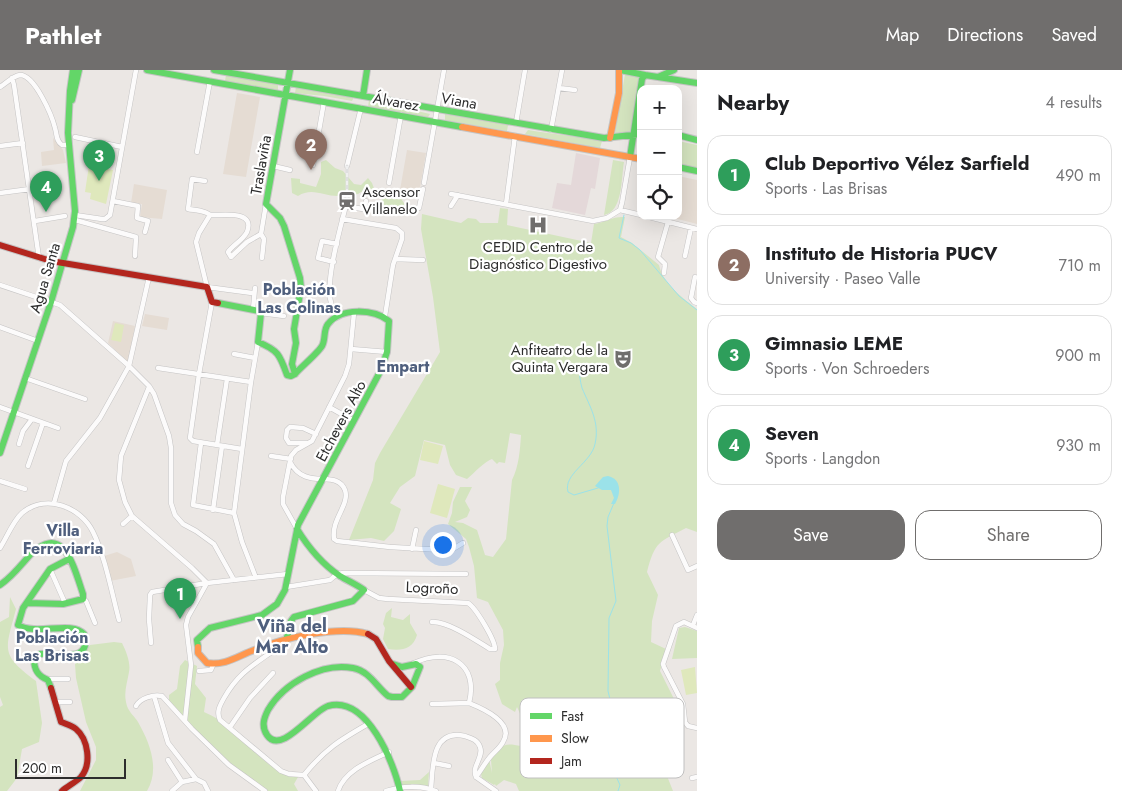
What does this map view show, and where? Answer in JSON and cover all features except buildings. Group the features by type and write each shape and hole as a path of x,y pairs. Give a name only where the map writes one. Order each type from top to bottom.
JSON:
{"street":[{"name":"Agua Santa","path":"0,453 51,302 75,218 68,126 73,70"},
{"name":"Agua Santa","path":"70,105 79,70"},
{"path":"75,218 106,219 110,215 136,70"},
{"name":"Álvarez","path":"148,70 637,158"},
{"path":"198,79 213,70"},
{"name":"Viana","path":"213,70 552,130 610,138 637,134"},
{"name":"Traslaviña","path":"290,70 266,204 280,218 284,226 300,278 299,306 294,329 296,343 292,364 295,374"},
{"path":"353,107 360,104 367,70"},
{"path":"419,208 444,70"},
{"path":"516,124 525,70"},
{"path":"552,130 562,70"},
{"path":"610,138 621,78 619,70 697,84"},
{"path":"658,76 674,70"},
{"path":"637,130 642,80 645,75"},
{"path":"0,88 12,78 24,76 36,87 53,122 57,141 62,145 69,145"},
{"path":"12,78 39,258"},
{"path":"197,152 210,81"},
{"path":"559,88 575,90"},
{"path":"313,165 324,102"},
{"path":"347,166 361,108"},
{"path":"389,183 401,115"},
{"path":"506,204 515,136 517,130 523,125"},
{"path":"451,194 593,221 607,218 620,210 630,157 637,134"},
{"path":"682,136 697,140"},
{"path":"75,137 122,147"},
{"path":"0,146 23,143"},
{"path":"273,166 290,170"},
{"path":"682,168 697,171"},
{"path":"205,181 192,179 188,208 207,212 210,215 239,216 243,218 248,227 246,233 228,252 230,257 247,242 261,234"},
{"path":"0,194 30,189"},
{"path":"451,206 458,195"},
{"path":"113,201 138,206 137,218 148,221 145,232"},
{"path":"336,317 330,296 342,218 346,204 363,209 366,201"},
{"path":"262,258 264,239 261,234 266,204"},
{"path":"620,210 637,214"},
{"path":"210,215 199,232 196,242 212,302 199,374 190,440 242,449"},
{"path":"34,221 65,216"},
{"path":"75,218 136,237 135,256"},
{"name":"Etchevers Alto","path":"286,587 297,529 381,370 387,352 390,324 385,316 395,259 402,239 402,233 396,228 342,218"},
{"path":"660,220 697,229"},
{"path":"664,273 665,264 658,257 668,222"},
{"path":"685,256 691,228"},
{"path":"334,262 318,258 322,241 337,244"},
{"path":"0,245 39,258 63,263 207,287 254,290 253,310"},
{"path":"395,259 423,260"},
{"path":"54,503 66,461 100,418 132,366 148,277"},
{"path":"695,277 691,298 697,304"},
{"path":"0,285 60,306 132,366 149,386 154,394 169,436 171,448 171,503 175,515 183,524 214,544 234,580"},
{"path":"212,302 284,316"},
{"path":"256,578 242,542 234,513 261,313"},
{"path":"258,342 271,347 279,354 287,375 291,376 320,350 324,342 326,326 336,317 354,313 378,313 385,316"},
{"path":"297,529 283,504 282,497 290,460 296,450 312,441 349,364 354,313"},
{"path":"0,327 38,341"},
{"path":"351,349 387,352"},
{"path":"234,354 255,358"},
{"path":"158,368 251,382"},
{"path":"25,378 85,399"},
{"path":"213,510 227,379"},
{"path":"149,386 120,460 119,480 125,502 132,516 207,583"},
{"path":"329,407 354,420"},
{"path":"0,408 58,428"},
{"path":"19,444 23,431 32,419"},
{"path":"28,466 43,423"},
{"path":"307,443 289,443 286,438 287,430 290,427 299,428 316,434"},
{"path":"201,443 193,505 234,513"},
{"path":"271,456 290,460"},
{"path":"290,460 293,468 302,476 314,480 331,479 338,482 345,492 345,504 336,520 334,528 334,539 337,541 412,549 453,549 463,543"},
{"path":"0,481 25,489"},
{"path":"0,548 23,512 32,507 54,503 80,516 89,526 100,550 119,620"},
{"path":"123,524 132,516"},
{"name":"Logroño","path":"297,529 308,545 337,574 379,598 468,603 474,609 488,632 495,645 495,649 490,650 454,629 438,622 432,622"},
{"path":"412,549 416,530"},
{"path":"672,535 688,570 697,566"},
{"path":"0,585 10,578 40,545 45,542 55,543 61,546 69,559 83,594 83,599 86,601 95,623"},
{"path":"68,679 48,680 40,677 34,662 36,656 42,654 75,655 85,646 84,634 77,630 35,629 18,626 27,603 50,568 69,559"},
{"path":"50,568 64,603"},
{"path":"412,684 406,679 400,669 392,664 377,640 365,633 330,633 299,637 263,646 220,664 213,665 207,663 198,653 197,646 199,637 210,628 250,619 268,612 277,604 286,587 330,580 337,574 357,572 466,574"},
{"path":"151,643 148,620 151,594 207,583 288,574"},
{"path":"185,720 191,664 186,625 188,617 207,583"},
{"path":"364,590 353,601 294,618 291,621 286,641 254,662 234,682 218,711 220,720 281,771 298,775 304,775 323,753 337,741 368,724"},
{"path":"27,603 64,603 83,599"},
{"path":"680,698 663,664 676,626 684,622 695,626 697,615"},
{"path":"290,630 299,637"},
{"path":"400,669 435,656 452,658 465,668 471,680 472,689 469,703"},
{"path":"400,789 388,752 380,737 354,710 338,705 328,706 318,712 291,736 283,740 269,738 263,724 271,706 286,688 304,678 333,668 355,668 363,672 392,698 402,698 407,694 426,659"},
{"path":"413,664 417,664 420,667"},
{"path":"199,671 211,670 213,665"},
{"path":"230,728 250,698 273,673"},
{"path":"48,680 61,722 75,728 80,733 87,752 87,765 83,775 62,791"},
{"path":"154,696 168,743 196,779 204,783 208,791"},
{"path":"136,706 138,702 154,696 162,696 229,765 265,791"},
{"path":"55,702 70,702"},
{"path":"432,704 469,703 497,719 505,727 504,741 487,760 476,777"},
{"path":"684,713 685,722 688,726 697,728"},
{"path":"386,791 400,789 434,790 435,753 441,741 455,735 473,739 481,748 481,753 474,769 476,777 496,791"},
{"path":"338,791 344,780 357,768 388,752"},
{"path":"168,760 182,782"},
{"path":"434,763 449,766"},
{"path":"304,775 316,791"},
{"path":"172,791 182,782 196,779"}],"shaded area":[{"path":"237,93 260,97 246,177 223,174"},
{"path":"53,138 63,150 66,163 42,166 41,152 54,150"},
{"path":"407,150 426,153 419,194 400,190"},
{"path":"576,153 600,158 595,189 591,188 585,215 552,208 557,183 571,185"},
{"path":"682,177 697,180 697,224 682,220"},
{"path":"134,184 167,190 162,219 140,217 142,204 131,203"},
{"path":"145,314 169,318 167,330 142,326"},
{"path":"113,321 135,326 128,363 108,343"},
{"path":"117,552 131,559 136,576 110,581 104,556"}],"green space":[{"path":"625,74 640,77 630,131 615,134"},
{"path":"226,75 278,84 278,90 225,81"},
{"path":"296,87 352,96 353,99 352,101 295,93"},
{"path":"369,100 411,107 417,111 430,114 428,117 368,107"},
{"path":"445,114 508,125 507,131 445,120"},
{"path":"528,130 602,141 600,148 525,134"},
{"path":"682,142 697,145 697,168 682,165"},
{"path":"326,160 335,168 343,171 354,184 361,185 368,178 375,191 400,197 406,207 391,208 388,210 388,214 383,216 384,213 379,212 382,200 380,195 367,195 367,191 340,196 308,192 298,196 292,193 291,178 300,179 300,183 316,187 321,174 321,162"},
{"path":"613,160 624,162 620,193 615,208 610,213 604,215"},
{"path":"89,165 113,170 106,204 90,199 91,193 85,192"},
{"path":"500,208 508,209 507,225 591,243 594,224 617,217 625,217 621,237 632,243 659,265 669,284 697,309 697,532 686,528 659,544 653,554 647,572 658,595 652,621 651,642 666,649 660,671 674,698 520,698 520,714 517,707 515,712 502,704 495,684 500,680 500,663 504,645 503,630 488,602 477,598 474,566 466,539 448,524 453,502 460,487 472,487 465,501 470,510 467,517 455,522 463,523 477,530 485,555 493,557 506,539 512,480 518,464 521,435 510,433 505,463 499,462 497,464 492,459 489,460 467,479 456,475 450,465 445,445 424,440 415,476 400,487 390,503 401,509 394,531 384,541 371,538 349,540 373,480 375,463 440,352 421,229 422,214 461,223 468,218 476,219 480,223 498,223"},
{"path":"115,323 124,325 121,342 111,340"},
{"path":"424,441 443,446 438,464 420,460"},
{"path":"438,484 455,489 447,518 430,513"},
{"path":"10,597 16,609 9,634 8,651 16,664 36,681 42,723 39,742 22,749 17,778 7,791 0,791 0,707 3,705 0,697 0,622 9,617"},
{"path":"392,608 391,617 403,620 410,614 410,623 417,635 410,646 398,650 388,649 383,639 385,628 383,624 386,613"},
{"path":"685,627 697,631 697,658 672,659 679,628"},
{"path":"122,643 128,657 129,668 125,697 129,710 137,720 150,747 153,765 151,783 147,791 80,791 96,760 96,747 86,722 76,678 75,664 90,645"},
{"path":"185,660 197,666 195,684 206,698 204,712 222,722 270,765 280,771 298,777 294,784 298,791 268,791 215,751 169,702 169,695 177,689 180,666"},
{"path":"695,667 697,693 686,695 681,670"},
{"path":"510,744 520,746 520,778 668,778 673,791 519,791 516,784 504,780 496,786 482,778 481,774 489,759 492,773 491,760 500,748"},
{"path":"429,772 428,786 401,786 400,781 420,780"}],"water":[{"path":"608,476 616,480 619,487 615,504 611,504 614,498 611,490 602,490 595,486 603,477"}],"waterway":[{"path":"624,215 619,238 631,243 640,250 679,296 697,310"},
{"path":"579,365 581,385 593,415 596,436 592,451 573,474 568,486 568,492 574,495 598,488"},
{"path":"610,698 608,691 609,618 616,601 607,526 608,517 614,503"},
{"path":"617,778 620,785 618,791"}],"railway":[{"path":"347,166 347,201"}],"traffic: fast":[{"path":"0,453 51,302 73,227 75,211 68,133 73,70"},
{"path":"72,100 79,70"},
{"path":"147,70 462,127"},
{"path":"214,70 604,138 637,134"},
{"path":"290,70 266,204 280,218 284,226 300,278 301,288 294,329 296,343 292,364 295,374"},
{"path":"363,96 367,70"},
{"path":"620,70 645,75"},
{"path":"630,157 642,79 645,75 658,77 674,70"},
{"path":"658,77 697,83"},
{"path":"682,136 697,140"},
{"path":"682,168 697,171"},
{"path":"218,303 259,311 261,313 258,342 277,354 287,375 295,374"},
{"path":"198,647 197,640 210,628 262,615 277,604 285,590 298,525 381,370 387,352 389,321 367,312 349,312 334,318 326,326 322,346 295,374"},
{"path":"286,641 291,621 294,617 353,601 364,590 340,576 321,561 297,529"},
{"path":"0,585 30,555 42,546 51,543 59,546 66,552 76,572 83,599 63,604 27,603"},
{"path":"51,688 48,680 37,672 34,659 40,654 78,654 83,650 85,644 84,634 71,628 34,629 18,625 23,608 50,569 69,559"},
{"path":"393,664 402,667 416,664 420,667 412,687 402,697 388,696 364,672 359,670 341,667 329,668 305,677 284,691 268,710 264,719 264,725 267,735 273,740 280,740 297,730 328,706 342,705 355,711 366,721 385,749 392,764 400,791"}],"traffic: slow":[{"path":"610,138 619,93 619,70"},
{"path":"462,127 637,158"},
{"path":"198,647 198,653 207,663 214,664 231,660 266,645 295,637 342,631 368,634"}],"traffic: jam":[{"path":"0,245 51,261 207,287 212,302 218,303"},
{"path":"368,634 376,639 389,661 411,687"},
{"path":"51,688 61,722 72,726 80,733 87,752 87,765 81,777 62,791"}],"place":[{"name":"Instituto de Historia PUCV","path":"311,170"},
{"name":"Gimnasio LEME","path":"99,181"},
{"name":"Ascensor Villanelo","path":"347,201"},
{"name":"Seven","path":"46,212"},
{"name":"CEDID Centro de Diagnóstico Digestivo","path":"538,225"},
{"name":"Anfiteatro de la Quinta Vergara","path":"623,359"},
{"name":"Club Deportivo Vélez Sarfield","path":"180,619"}],"district":[{"name":"Población Las Colinas","path":"299,298"},
{"name":"Empart","path":"403,366"},
{"name":"Villa Ferroviaria","path":"63,539"},
{"name":"Viña del Mar Alto","path":"292,636"},
{"name":"Población Las Brisas","path":"52,646"}]}
